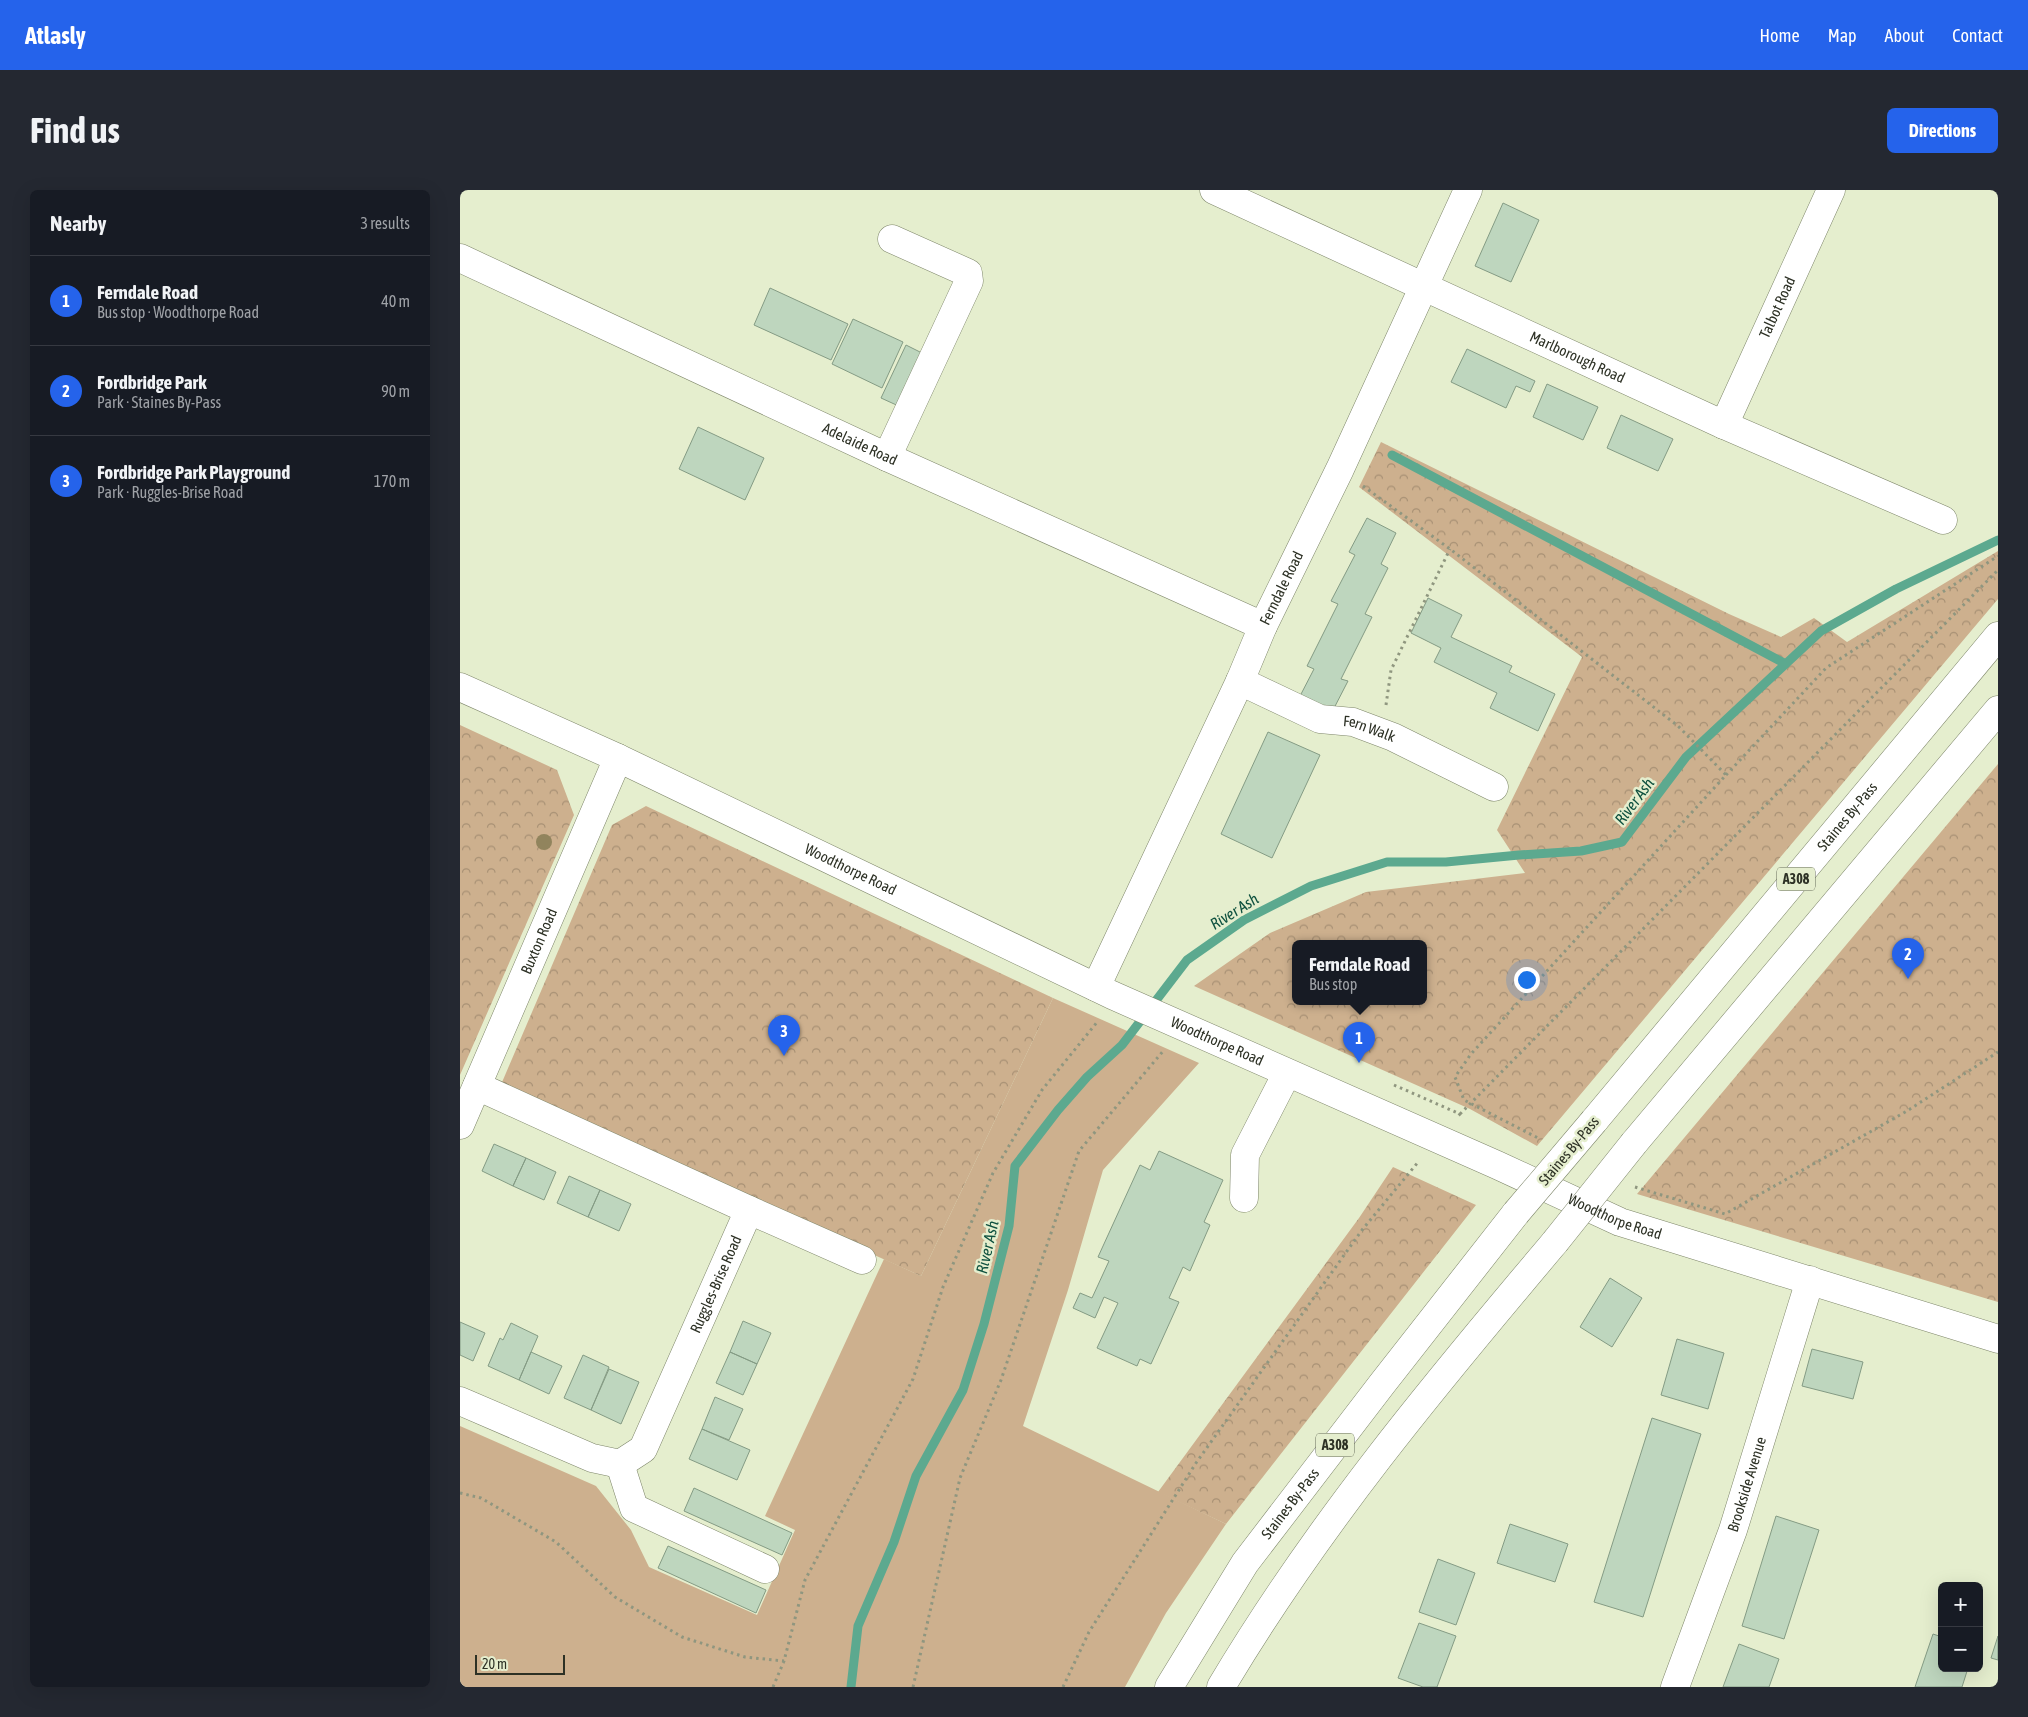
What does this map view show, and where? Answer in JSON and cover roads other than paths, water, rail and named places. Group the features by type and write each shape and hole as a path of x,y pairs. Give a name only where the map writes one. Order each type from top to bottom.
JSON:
{"main road":[{"name":"Marlborough Road","path":"1214,190 1724,426 1943,520"},
{"name":"Ferndale Road","path":"1113,995 1264,626 1340,469 1468,190"},
{"name":"Talbot Road","path":"1724,426 1831,190"},
{"path":"887,457 969,281 968,273 892,239"},
{"name":"Adelaide Road","path":"460,258 887,457 1264,626"},
{"name":"Staines By-Pass","path":"1169,1687 1245,1563 1516,1213 1998,636"},
{"name":"Fern Walk","path":"1240,681 1320,718 1353,722 1393,737 1494,787"},
{"name":"Woodthorpe Road","path":"460,687 618,758 1113,995 1438,1138 1620,1222 1998,1339"},
{"name":"A308","path":"1222,1687 1270,1608 1356,1486 1634,1143 1998,710"},
{"name":"Buxton Road","path":"460,1125 618,758"},
{"path":"1244,1198 1246,1155 1287,1073"},
{"path":"476,1086 862,1260"},
{"name":"Ruggles-Brise Road","path":"620,1464 643,1449 749,1210"},
{"name":"Brookside Avenue","path":"1675,1687 1733,1530 1810,1280"},
{"path":"460,1401 592,1458 620,1464 634,1508 765,1569"}],"waterway":[{"path":"1392,455 1786,664"},
{"name":"River Ash","path":"851,1687 858,1626 894,1542 916,1476 963,1390 984,1324 1009,1226 1015,1166 1058,1110 1087,1077 1122,1045 1187,960 1244,920 1311,886 1387,862 1446,862 1581,851 1622,842 1686,757 1821,631 1896,589 1998,540"}],"place":[{"name":"Fordbridge Park","path":"1908,979"},
{"name":"Fordbridge Park Playground","path":"784,1056"},
{"name":"Ferndale Road","path":"1359,1063"}]}
